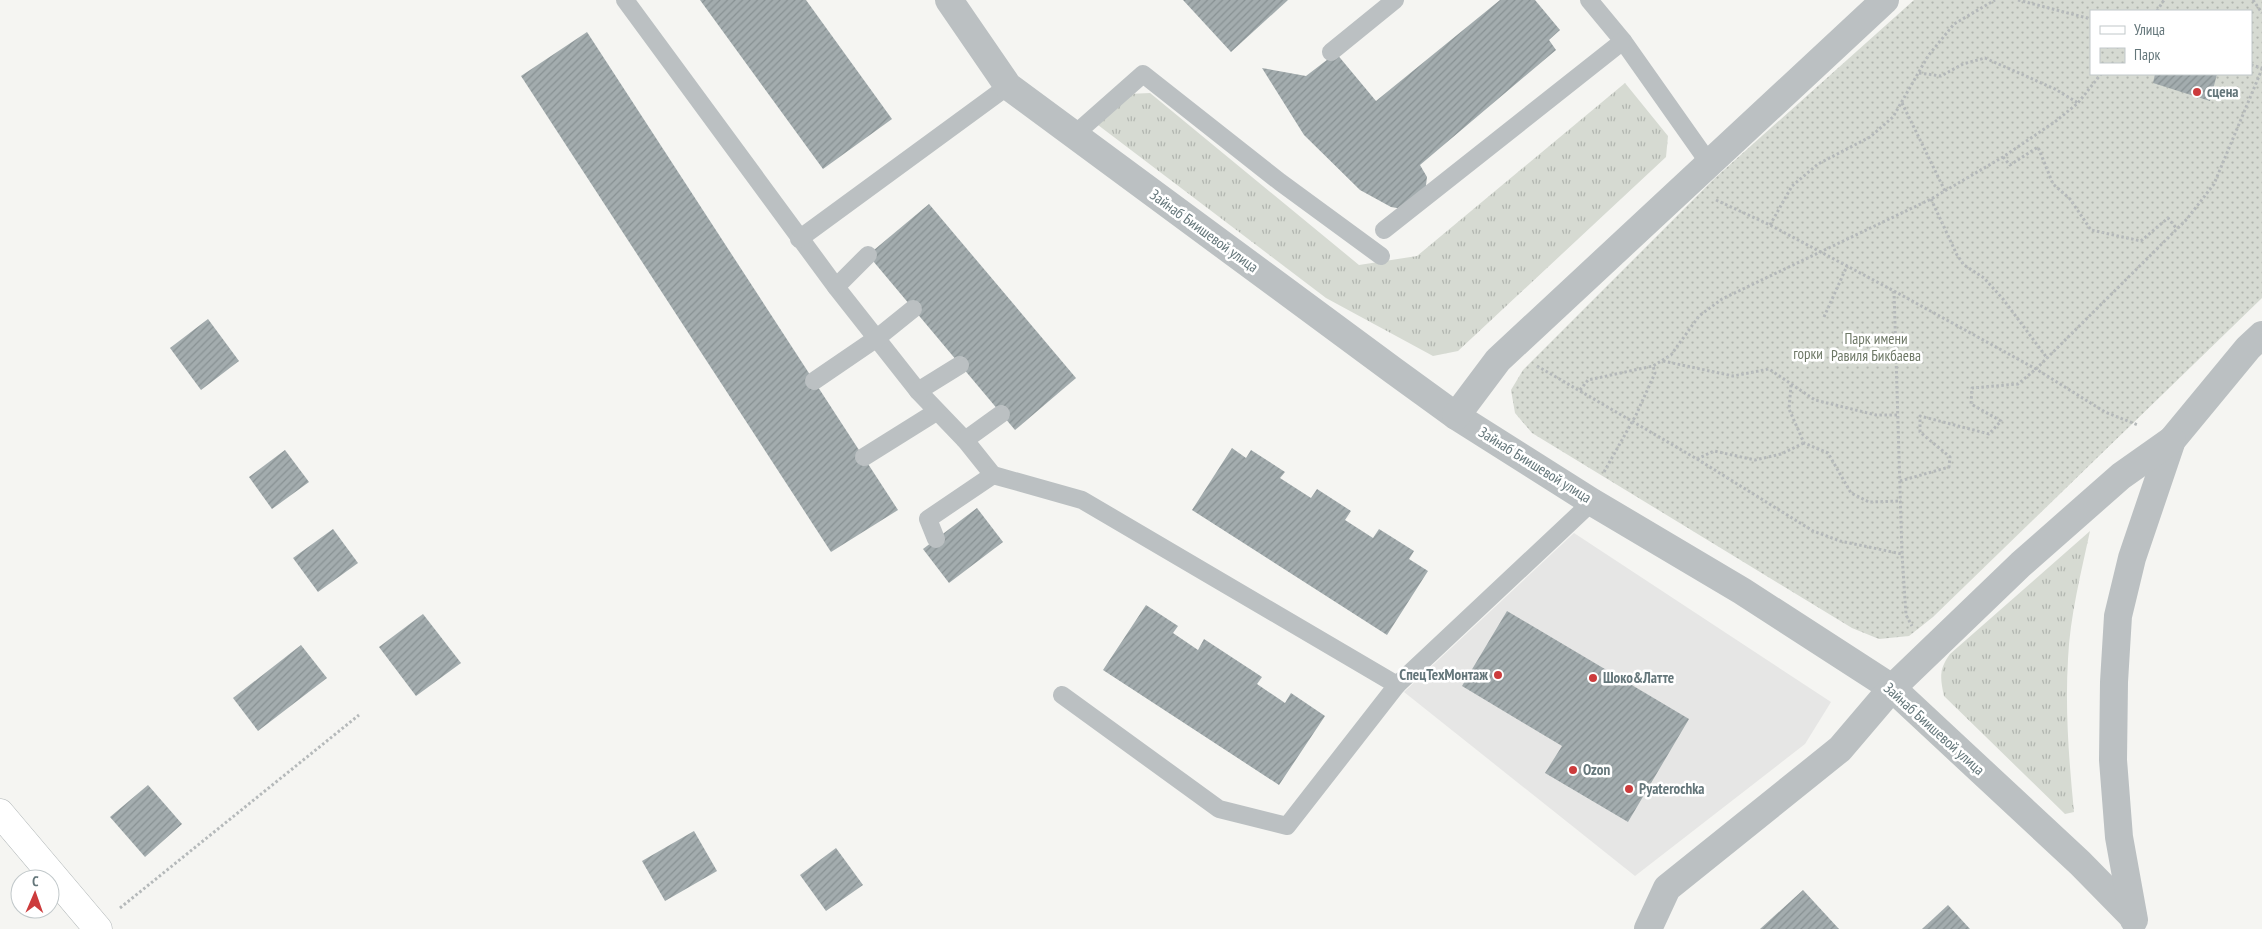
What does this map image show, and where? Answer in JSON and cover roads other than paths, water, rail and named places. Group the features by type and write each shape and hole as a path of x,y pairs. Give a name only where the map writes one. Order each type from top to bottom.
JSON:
{"main road":[{"path":"0,813 9,835 97,928"}],"street":[{"name":"Зайнаб Биишевой улица","path":"949,0 1008,86 1456,416 1592,502 1742,591 1892,688 2080,863 2135,923"},
{"path":"1456,416 1498,360 1885,0"},
{"name":"Зайнаб Биишевой улица","path":"2135,923 2119,837 2112,760 2118,616 2132,558 2172,440 2248,348 2262,335"},
{"path":"1648,929 1667,888 1840,749 1892,688 2021,564 2099,494 2172,440"}],"lane":[{"path":"625,0 836,287 918,391 936,412 965,440 993,475 1082,500 1397,685"},
{"path":"1331,52 1395,0"},
{"path":"1589,0 1624,41 1709,163"},
{"path":"1384,230 1624,41"},
{"path":"1074,135 1143,74 1280,182 1381,256"},
{"path":"799,239 1008,86"},
{"path":"836,287 868,255"},
{"path":"814,381 877,338 913,309"},
{"path":"918,391 960,365"},
{"path":"864,457 936,412"},
{"path":"965,440 1001,414"},
{"path":"936,539 928,520 993,475"},
{"path":"1062,695 1219,809 1287,826 1397,685 1592,502"}],"place":[{"name":"сцена","path":"2197,92"},
{"name":"СпецТехМонтаж","path":"1498,675"},
{"name":"Шоко&Латте","path":"1593,678"},
{"name":"Ozon","path":"1573,770"},
{"name":"Pyaterochka","path":"1629,789"}],"park label":[{"name":"Парк имени Равиля Бикбаева","path":"1876,348"},
{"name":"горки","path":"1808,354"}]}
